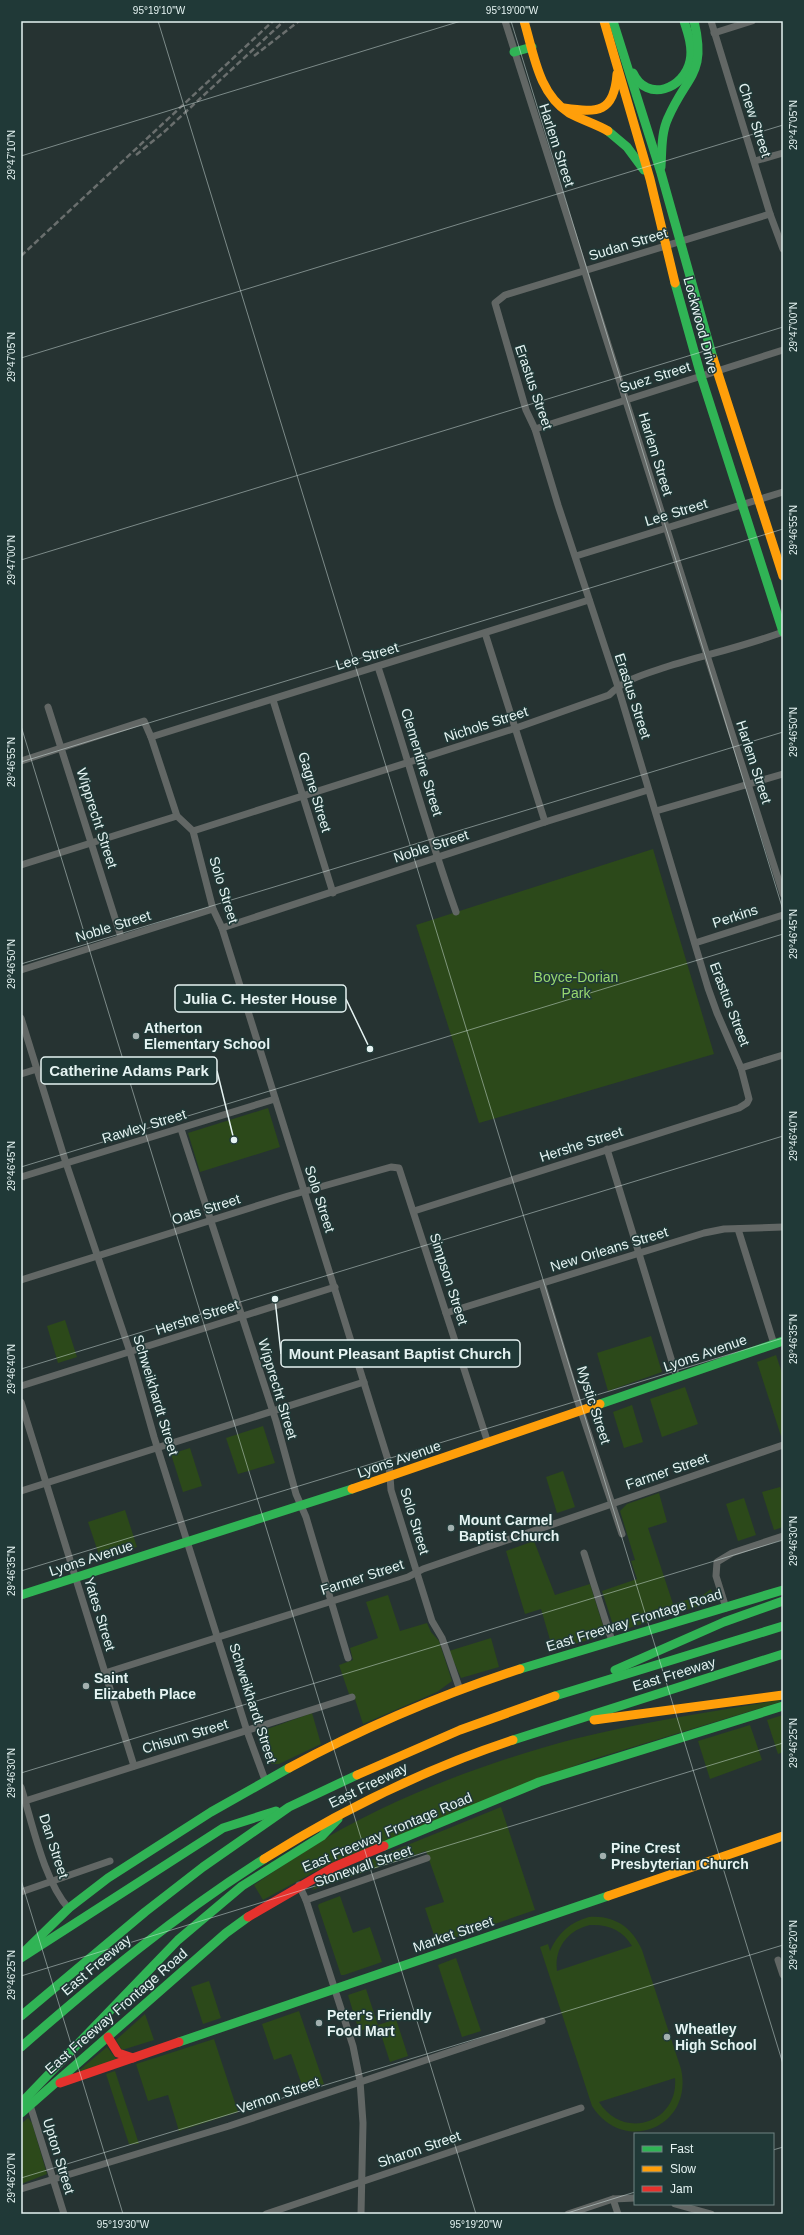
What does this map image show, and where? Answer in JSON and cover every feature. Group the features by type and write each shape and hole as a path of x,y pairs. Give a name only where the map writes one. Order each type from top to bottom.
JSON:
{"main road":[{"path":"524,21 543,82 555,101 577,119 613,135 638,159 650,179"},
{"name":"Lockwood Drive","path":"604,21 621,60 661,173 717,370 783,576"},
{"name":"Lockwood Drive","path":"613,21 666,245 700,376 783,632"},
{"path":"621,60 640,84 650,90 661,90 672,86 686,72 690,62 690,50 684,21"},
{"path":"661,173 665,128 668,117 689,85 698,65 700,45 694,21"},
{"path":"514,52 532,47"},
{"path":"563,108 586,112 605,107 613,100 617,90 621,60"},
{"name":"Lyons Avenue","path":"21,1595 390,1477 783,1341"},
{"name":"East Freeway Frontage Road","path":"21,1954 69,1909 109,1878 155,1846 265,1780 326,1748 460,1690 612,1641 783,1590"},
{"path":"562,1694 674,1643 783,1601"},
{"name":"East Freeway","path":"21,2016 185,1881 290,1807 386,1761 460,1730 562,1694 783,1626"},
{"name":"East Freeway","path":"21,2047 111,1968 201,1900 271,1853 346,1810 438,1767 564,1723 783,1654"},
{"path":"564,1723 626,1717 783,1695"},
{"name":"East Freeway Frontage Road","path":"21,2113 25,2104 54,2085 226,1933 253,1913 299,1885 348,1860 540,1782 585,1766 783,1706"},
{"path":"21,1958 223,1828 290,1807"},
{"path":"25,2104 178,1940 242,1886 322,1836 346,1810"},
{"name":"Market Street","path":"54,2085 783,1836"},
{"path":"108,2036 118,2053 133,2058"}],"street":[{"name":"Harlem Street","path":"505,21 584,271 627,400 666,529 783,894"},
{"name":"Chew Street","path":"711,21 770,214 783,249"},
{"path":"714,33 752,21"},
{"path":"755,161 783,152"},
{"name":"Sudan Street","path":"495,303 505,295 770,214"},
{"name":"Erastus Street","path":"495,303 526,410 535,429 558,505 618,687 694,943 717,1013 741,1068 749,1095"},
{"name":"Suez Street","path":"535,429 783,350"},
{"name":"Lee Street","path":"576,556 783,492"},
{"name":"Lee Street","path":"152,736 273,700 589,600"},
{"name":"Nichols Street","path":"193,831 516,728 609,695 629,680 706,654 783,632"},
{"path":"485,633 545,822"},
{"name":"Clementine Street","path":"378,666 409,762 437,858 456,912"},
{"name":"Gagne Street","path":"273,700 333,893"},
{"name":"Wipprecht Street","path":"48,707 121,937"},
{"path":"21,762 144,721 152,736 177,816 193,831"},
{"path":"656,811 783,774"},
{"name":"Noble Street","path":"222,928 333,893 545,822 648,790"},
{"path":"21,865 177,816"},
{"name":"Solo Street","path":"193,831 213,909 222,928 389,1463 391,1490 432,1621 442,1638 460,1690"},
{"name":"Noble Street","path":"21,970 213,909"},
{"name":"Perkins","path":"694,943 783,915"},
{"name":"Schweikhardt Street","path":"21,1018 66,1163 99,1256 130,1352 158,1448 246,1731 265,1780"},
{"path":"741,1068 783,1054"},
{"path":"21,1074 36,1069"},
{"name":"Hershe Street","path":"414,1211 739,1108 747,1103 749,1095"},
{"name":"Rawley Street","path":"21,1177 275,1099"},
{"name":"Wipprecht Street","path":"181,1129 273,1411 300,1507 306,1517 348,1658"},
{"path":"607,1149 677,1378"},
{"name":"Oats Street","path":"21,1280 304,1192 391,1167 399,1168"},
{"name":"Simpson Street","path":"399,1168 488,1443"},
{"name":"New Orleans Street","path":"446,1313 704,1233 738,1229 783,1227"},
{"path":"738,1229 774,1344"},
{"name":"Mystic Street","path":"542,1283 622,1534"},
{"name":"Hershe Street","path":"21,1386 335,1287"},
{"path":"21,1491 364,1382"},
{"name":"Yates Street","path":"21,1402 134,1766"},
{"name":"Farmer Street","path":"105,1673 331,1601 783,1445"},
{"path":"726,1608 716,1576 717,1562 732,1553 783,1536"},
{"path":"584,1553 612,1641"},
{"name":"Chisum Street","path":"25,1800 352,1697"},
{"name":"Dan Street","path":"21,1787 51,1882 59,1898 69,1909"},
{"name":"Stonewall Street","path":"306,1900 427,1858"},
{"path":"21,1892 110,1862"},
{"path":"299,1885 306,1900 353,2046 360,2081 363,2123 363,2182 361,2214"},
{"path":"778,1960 783,1975"},
{"name":"Vernon Street","path":"21,2189 53,2178 228,2126 542,2021"},
{"name":"Upton Street","path":"25,2104 53,2178 64,2214"},
{"name":"Sharon Street","path":"266,2214 581,2108"},
{"path":"568,2214 613,2199 634,2198"},
{"path":"613,2199 618,2214"},
{"path":"679,2205 711,2214"}],"green space":[{"name":"Boyce-Dorian Park","path":"653,849 714,1054 479,1123 416,925"},
{"path":"268,1108 280,1147 200,1172 188,1133"},
{"path":"65,1320 77,1357 58,1363 47,1326"},
{"path":"651,1336 662,1372 608,1391 597,1353"},
{"path":"776,1355 783,1376 783,1435 781,1436 757,1362"},
{"path":"685,1387 698,1424 662,1437 650,1399"},
{"path":"632,1405 643,1442 624,1448 613,1412"},
{"path":"263,1426 275,1463 238,1474 226,1438"},
{"path":"190,1448 202,1486 183,1492 171,1454"},
{"path":"563,1471 575,1507 557,1513 546,1477"},
{"path":"780,1487 783,1496 783,1527 774,1530 762,1492"},
{"path":"659,1493 667,1522 648,1528 673,1604 703,1595 711,1589 713,1596 712,1602 623,1630 614,1628 602,1591 637,1579 631,1561 635,1560 620,1511 627,1504"},
{"path":"744,1498 756,1535 738,1541 726,1504"},
{"path":"125,1510 137,1547 100,1558 88,1522"},
{"path":"534,1541 555,1595 590,1584 604,1629 596,1638 553,1650 541,1609 525,1614 506,1551"},
{"path":"388,1595 400,1631 427,1623 431,1632 439,1641 452,1681 437,1692 363,1724 354,1696 349,1694 339,1665 353,1660 350,1648 378,1638 366,1602"},
{"path":"491,1638 499,1667 461,1678 449,1651"},
{"path":"780,1700 780,1702 587,1761 331,1863 263,1900 254,1885 309,1848 372,1813 438,1784 506,1759 574,1739 625,1727"},
{"path":"312,1713 321,1744 279,1764 272,1764 268,1759 259,1732"},
{"path":"783,1715 783,1752 778,1754 767,1720"},
{"path":"750,1725 762,1760 710,1779 698,1741"},
{"path":"501,1807 535,1910 437,1944 425,1908 444,1902 426,1851 312,1890 315,1886 346,1870"},
{"path":"340,1896 353,1933 370,1927 382,1962 344,1975 341,1975 318,1906 319,1904"},
{"path":"598,1917 614,1920 633,1935 642,1950 681,2069 682,2089 677,2106 667,2119 653,2128 638,2132 621,2129 606,2121 592,2106 540,1947 548,1944 550,1951 565,1929 582,1919","holes":["590,1925 614,1929 620,1932 632,1946 557,1971 558,1955 564,1941 575,1931","675,2078 674,2094 668,2106 659,2116 648,2122 635,2123 622,2121 609,2114 599,2102"]},
{"path":"456,1958 481,2031 462,2037 438,1965"},
{"path":"209,1981 221,2018 203,2024 191,1987"},
{"path":"366,1989 378,2025 359,2031 348,1995"},
{"path":"299,2011 324,2084 304,2091 291,2054 274,2060 262,2024"},
{"path":"145,2014 154,2040 122,2050 116,2040"},
{"path":"396,2019 408,2056 390,2062 378,2025"},
{"path":"214,2039 238,2112 179,2131 168,2095 148,2101 136,2064"},
{"path":"107,2047 117,2060 76,2073"},
{"path":"115,2071 139,2144 129,2144 106,2074"},
{"path":"28,2118 32,2123 47,2174 21,2184 21,2124"}],"railway":[{"path":"21,256 273,21"},
{"path":"136,155 164,132 284,21"},
{"path":"254,56 299,21"}],"traffic: fast":[{"path":"613,21 661,173 713,358"},
{"path":"633,73 639,82 647,88 656,90 664,89 681,79 686,71 691,56 690,41 684,21"},
{"path":"661,167 662,142 668,118 693,73 696,64 698,53 694,21"},
{"path":"514,52 532,47"},
{"path":"608,131 627,147 644,170"},
{"path":"675,283 701,376 783,632"},
{"path":"600,1404 783,1341"},
{"path":"21,1595 352,1489"},
{"path":"520,1669 783,1590"},
{"path":"615,1670 724,1622 783,1601"},
{"path":"555,1696 783,1626"},
{"path":"513,1740 783,1654"},
{"path":"384,1846 539,1782 783,1706"},
{"path":"26,1950 69,1908 108,1878 211,1812 289,1768"},
{"path":"21,2016 145,1912 203,1867 289,1807 357,1775"},
{"path":"21,1958 223,1828 276,1811"},
{"path":"21,2103 178,1940 242,1886 322,1836 338,1819"},
{"path":"21,2047 139,1948 200,1902 264,1859"},
{"path":"179,2042 608,1896"},
{"path":"21,2113 226,1933 248,1917"}],"traffic: slow":[{"path":"524,21 534,59 550,95 569,113 608,131"},
{"path":"604,21 650,179 675,283"},
{"path":"564,108 576,110 595,110 602,108 608,103 612,96 617,74"},
{"path":"713,358 783,576"},
{"path":"352,1489 600,1404"},
{"path":"289,1768 345,1739 402,1713 520,1669"},
{"path":"594,1720 783,1695"},
{"path":"357,1775 460,1730 555,1696"},
{"path":"264,1859 354,1807 416,1777 480,1751 513,1740"},
{"path":"608,1896 783,1836"}],"traffic: jam":[{"path":"248,1917 334,1867 384,1846"},
{"path":"108,2037 118,2053 133,2058"},
{"path":"60,2083 179,2042"}],"place":[{"name":"Atherton Elementary School","path":"136,1036"},
{"name":"Julia C. Hester House","path":"370,1049"},
{"name":"Catherine Adams Park","path":"234,1140"},
{"name":"Mount Pleasant Baptist Church","path":"275,1299"},
{"name":"Mount Carmel Baptist Church","path":"451,1528"},
{"name":"Saint Elizabeth Place","path":"86,1686"},
{"name":"Pine Crest Presbyterian Church","path":"603,1856"},
{"name":"Peter's Friendly Food Mart","path":"319,2023"},
{"name":"Wheatley High School","path":"667,2037"}]}
